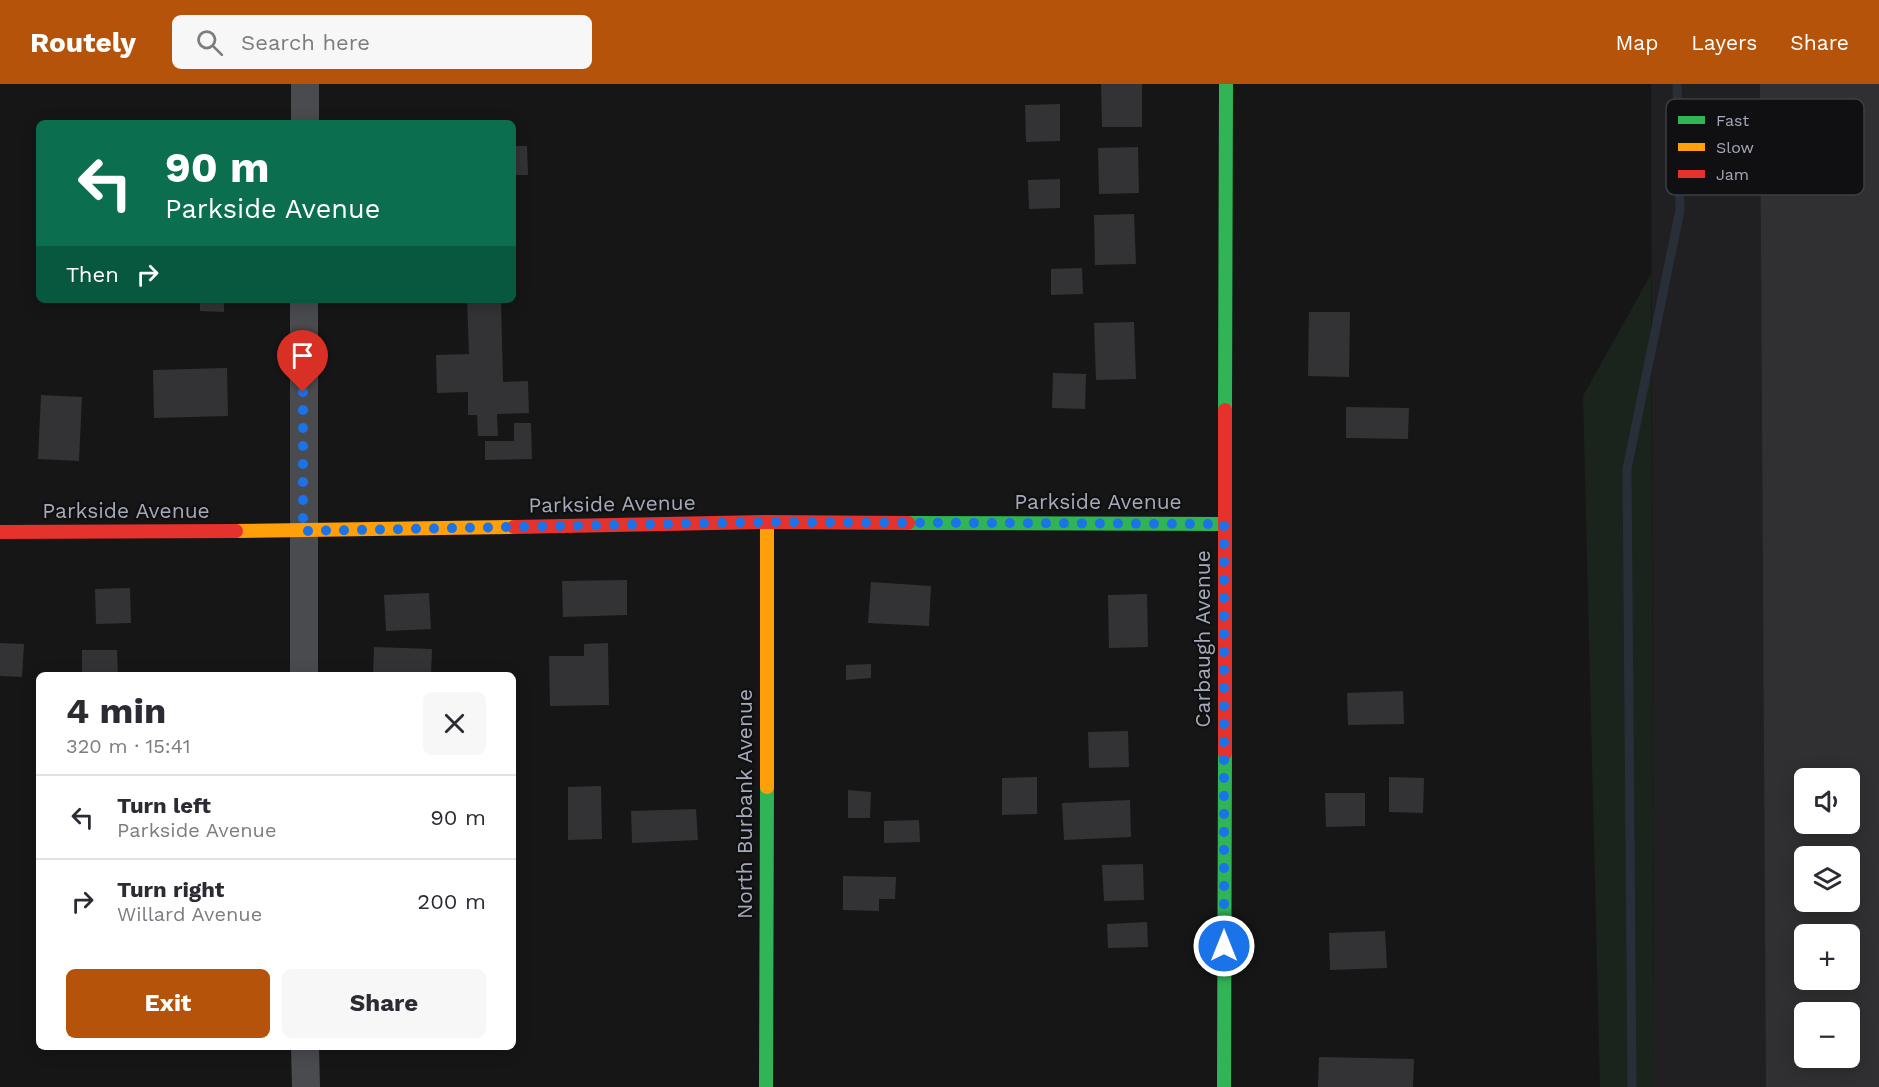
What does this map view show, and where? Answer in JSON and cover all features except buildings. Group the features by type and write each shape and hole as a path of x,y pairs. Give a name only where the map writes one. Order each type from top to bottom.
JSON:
{"street":[{"path":"305,84 305,120"},
{"name":"Carbaugh Avenue","path":"1224,1087 1226,84"},
{"path":"304,303 304,672"},
{"name":"Parkside Avenue","path":"0,532 303,531 767,522 1224,524"},
{"name":"North Burbank Avenue","path":"766,1087 767,522"},
{"path":"305,1050 306,1087"}],"shaded area":[{"path":"1651,84 1879,84 1879,1087 1654,1087"},
{"path":"1651,274 1654,1087 1600,1087 1583,396"}],"waterway":[{"path":"1677,84 1677,99"},
{"path":"1632,1087 1627,469 1680,210 1680,195"}],"runway":[{"path":"1863,84 1863,99"},
{"path":"1864,195 1869,1087"}],"traffic: fast":[{"path":"1225,410 1226,84"},
{"path":"908,523 1224,524"},
{"path":"1224,1087 1225,753"},
{"path":"766,1087 767,787"}],"traffic: slow":[{"path":"767,522 767,787"},
{"path":"236,531 514,527"}],"traffic: jam":[{"path":"1225,410 1225,753"},
{"path":"514,527 767,522 908,523"},
{"path":"0,532 236,531"}],"route":[{"path":"303,392 303,531 767,522 1224,524 1224,946"}]}
